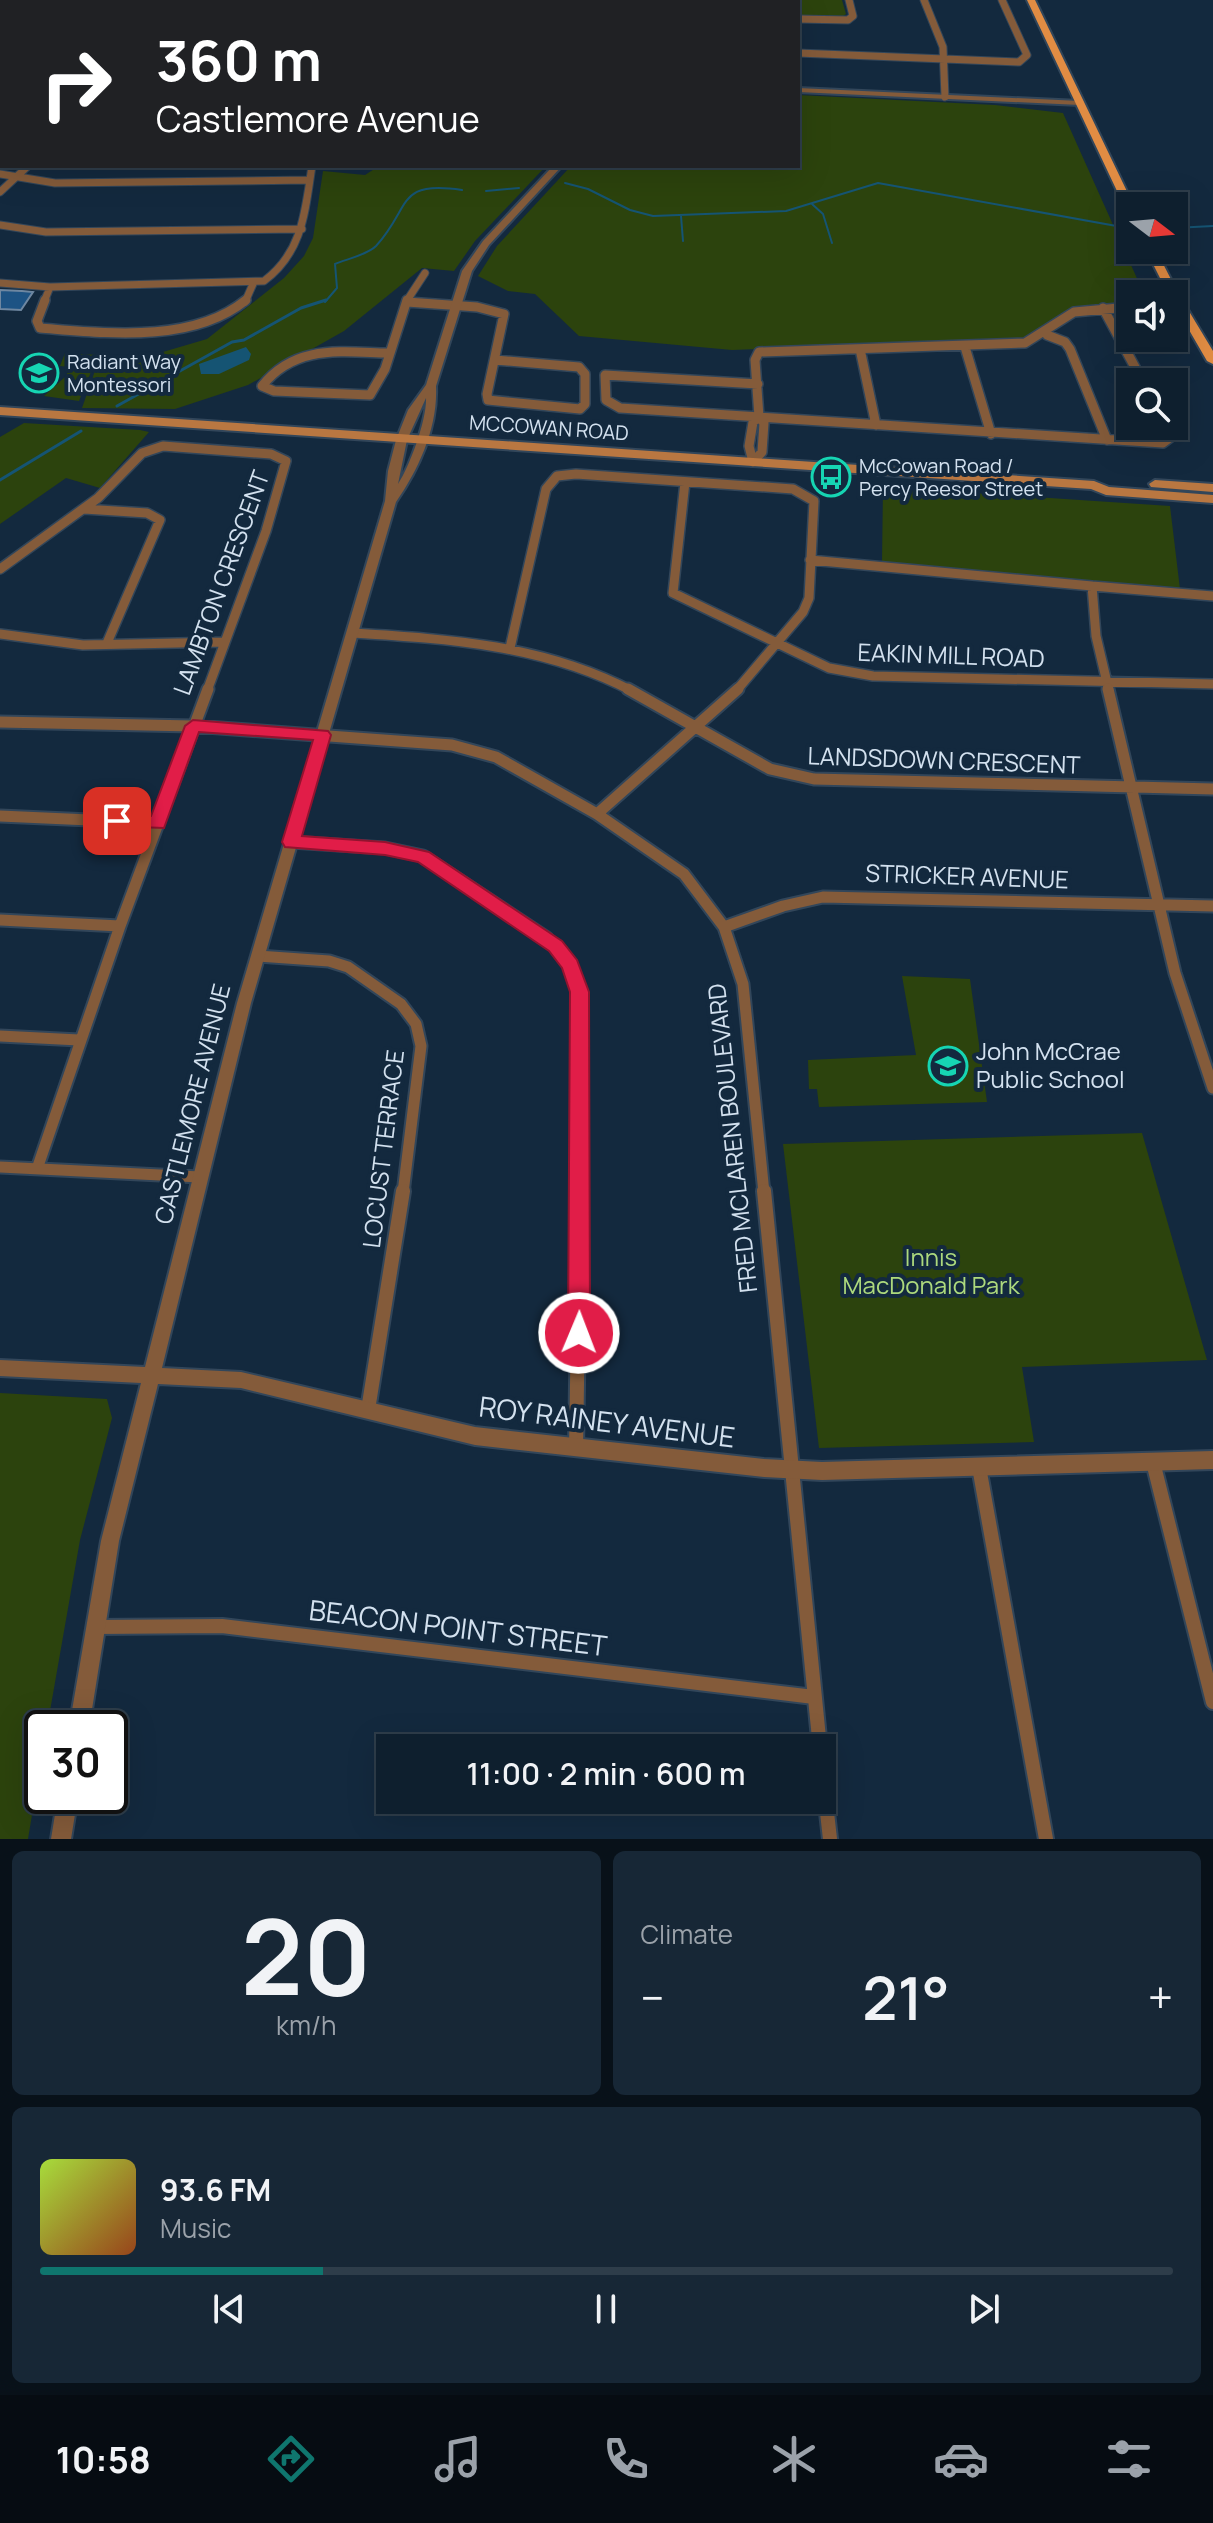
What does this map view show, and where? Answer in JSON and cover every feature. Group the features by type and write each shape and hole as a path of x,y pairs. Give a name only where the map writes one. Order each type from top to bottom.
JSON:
{"main road":[{"path":"1031,0 1122,192"},
{"path":"1189,322 1213,361"},
{"name":"MCCOWAN ROAD","path":"0,411 1094,485 1106,491 1213,499"},
{"name":"MCCOWAN ROAD","path":"1094,485 1105,480 1213,488"}],"street":[{"path":"800,19 848,20 853,16 849,0"},
{"path":"924,0 943,47 945,97"},
{"path":"800,53 1025,60 1027,55 1002,0"},
{"path":"800,90 1005,101 1038,106 1080,103"},
{"path":"0,192 26,168"},
{"path":"0,283 50,287 253,284 269,279 284,266 298,245 312,168"},
{"name":"CASTLEMORE AVENUE","path":"82,1710 110,1541 200,1177 258,956 391,501 392,476 403,439 415,407 431,386 473,260 556,168"},
{"path":"0,174 55,183 309,180"},
{"path":"0,225 46,232 302,229"},
{"path":"388,353 313,351 269,377 262,386 274,391 363,397 374,392 413,284 425,273"},
{"path":"50,287 37,321 40,328 104,333 202,325 245,302 253,284"},
{"path":"407,302 504,314 495,360 488,400 564,410 580,409 585,404 585,374 579,367 495,360"},
{"path":"1103,308 1135,368"},
{"path":"753,462 762,452 764,423 759,417 755,357 763,351 1025,343 1047,335 1066,316 1116,308"},
{"path":"1047,335 1065,342 1070,349 1107,440"},
{"path":"965,347 991,434"},
{"path":"860,349 876,425"},
{"path":"758,384 605,375 606,400 615,407 1116,440"},
{"name":"CASTLEMORE AVENUE","path":"391,501 407,478 422,439 432,406 431,386"},
{"name":"LAMBTON CRESCENT","path":"0,569 84,509 111,487 142,453 155,447 271,454 283,458 287,466 79,1040 37,1169"},
{"path":"510,648 546,489 554,479 576,474 793,489 809,495 814,501 807,605 754,673 597,814"},
{"name":"EAKIN MILL ROAD","path":"685,482 673,593 829,668 861,675 1213,684"},
{"path":"84,509 147,513 160,520 107,643"},
{"path":"810,560 1213,596"},
{"path":"1092,586 1096,636 1175,973 1207,1051 1213,1088"},
{"name":"LANDSDOWN CRESCENT","path":"353,633 510,648 573,665 606,678 770,769 814,779 1213,789"},
{"path":"0,634 30,640 107,643 225,642"},
{"name":"FRED MCLAREN BOULEVARD","path":"0,722 193,726 473,750 522,768 597,814 684,874 724,927 743,984 818,1734"},
{"path":"0,816 157,823"},
{"path":"291,842 385,848 423,856 547,938 570,965 580,992 582,1092 576,1449"},
{"name":"STRICKER AVENUE","path":"724,927 783,906 823,897 1213,906"},
{"path":"0,920 120,926"},
{"name":"LOCUST TERRACE","path":"258,956 329,961 348,967 401,1004 416,1024 421,1046 414,1125 368,1410"},
{"path":"0,1036 79,1040"},
{"path":"0,1167 200,1177"},
{"name":"ROY RAINEY AVENUE","path":"0,1368 241,1380 475,1436 792,1470 1213,1460"},
{"path":"1153,1462 1213,1702"},
{"path":"979,1467 1046,1839"},
{"name":"BEACON POINT STREET","path":"95,1627 222,1626 814,1697"},
{"path":"61,1839 65,1814"},
{"path":"827,1814 830,1839"}],"green space":[{"path":"800,0 842,0 846,14 842,17 800,17"},
{"path":"800,95 995,105 1063,113 1116,231 1116,264 1131,264 1138,280 1116,280 1116,305 1071,309 1030,338 732,350 579,336 535,294 508,291 478,276 497,246 569,168 800,168"},
{"path":"376,168 544,168 475,241 454,271 422,268 344,331 248,385 175,409 82,408 99,359 156,354 207,339 284,278 304,256 313,238 323,171 365,175"},
{"path":"65,353 98,355 79,401 44,396 66,376 70,367 60,366"},
{"path":"24,423 149,432 100,488 66,478 0,524 0,437"},
{"path":"883,487 1170,506 1180,589 882,562"},
{"path":"902,976 970,979 987,1102 819,1107 817,1089 809,1089 808,1060 916,1055"},
{"name":"Innis MacDonald Park","path":"1142,1133 1207,1360 1022,1367 1034,1442 819,1448 783,1144"},
{"path":"0,1393 107,1399 112,1418 80,1540 50,1710 24,1710 24,1814 32,1814 28,1839 0,1839"}],"water":[{"path":"246,347 251,354 249,360 219,374 201,374 199,364"}],"building":[{"path":"0,290 33,292 21,310 0,309"}],"waterway":[{"path":"565,183 588,189 630,210 653,216 786,211 878,183 1116,226"},
{"path":"486,191 519,188"},
{"path":"325,302 337,288 335,264 376,246 415,193 425,189 462,190"},
{"path":"812,204 823,214 832,243"},
{"path":"681,216 683,241"},
{"path":"1188,227 1213,226"},
{"path":"117,406 232,342 244,340 301,308 326,300"},
{"path":"0,480 81,431"}],"place":[{"name":"Radiant Way Montessori","path":"39,373"},
{"name":"McCowan Road / Percy Reesor Street","path":"831,477"},
{"name":"John McCrae Public School","path":"948,1066"}],"route":[{"path":"117,821 157,823 193,726 323,735 291,842 385,848 423,856 556,946 570,965 580,992 579,1333"}]}
